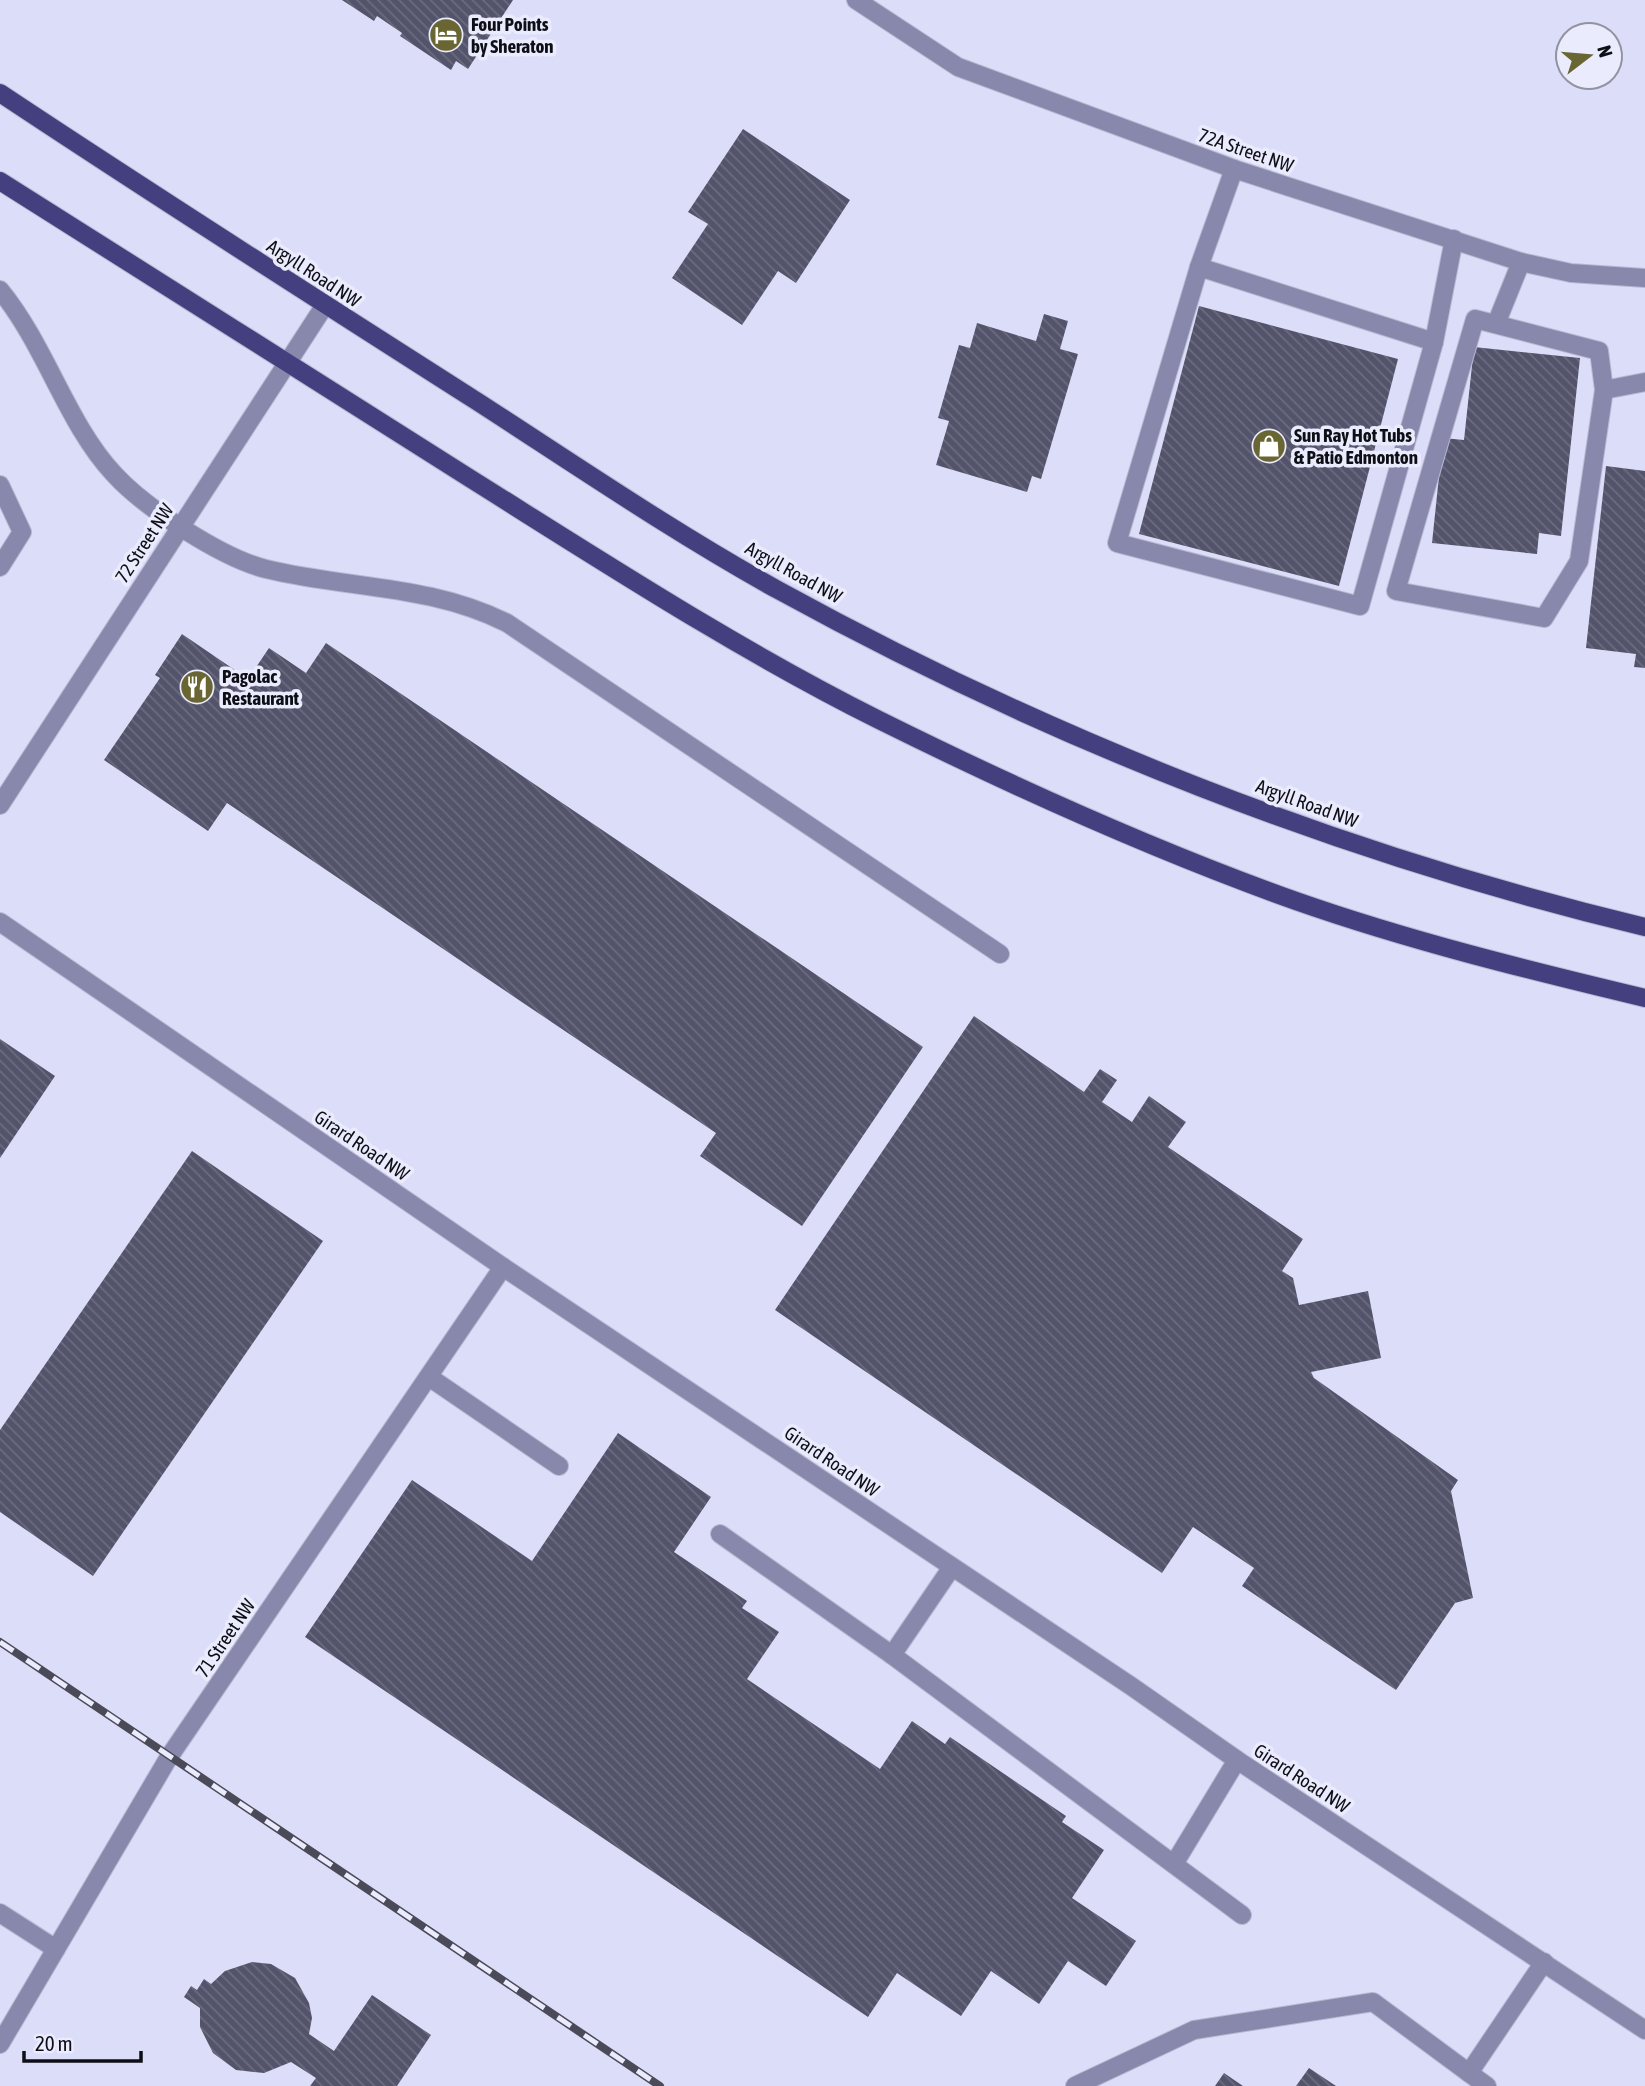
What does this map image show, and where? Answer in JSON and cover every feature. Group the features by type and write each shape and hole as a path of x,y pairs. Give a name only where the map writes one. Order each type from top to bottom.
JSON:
{"main road":[{"name":"Argyll Road NW","path":"0,93 325,305 684,533 776,589 909,658 1040,719 1327,835 1455,875 1645,927"},
{"path":"0,181 633,581 750,651 876,718 1012,784 1202,865 1301,902 1523,968 1645,998"}],"street":[{"name":"72A Street NW","path":"856,0 958,67 1234,169 1521,261 1571,273 1645,278"},
{"path":"1234,169 1199,267 1117,543 1360,606 1434,342 1454,239"},
{"path":"1496,324 1521,261"},
{"path":"1199,267 1434,342"},
{"path":"0,290 22,319 94,448 114,475 181,525 232,557 265,569 440,596 473,606 507,623 1000,954"},
{"name":"72 Street NW","path":"0,805 325,305"},
{"path":"1475,319 1599,351 1604,390 1579,561 1544,618 1396,591 1475,319"},
{"path":"1604,390 1645,382"},
{"path":"0,485 22,533 0,567"},
{"name":"Girard Road NW","path":"0,922 503,1267 1237,1760 1645,2029"},
{"name":"71 Street NW","path":"0,2044 169,1757 503,1267"},
{"path":"429,1377 559,1466"},
{"path":"720,1534 892,1655 1242,1915"},
{"path":"892,1655 952,1567"},
{"path":"1174,1864 1237,1760"},
{"path":"0,1913 56,1949"},
{"path":"1469,2073 1544,1962"},
{"path":"1075,2086 1194,2030 1373,2002 1487,2086"}],"building":[{"name":"Four Points by Sheraton","path":"342,0 513,0 468,69 456,61 451,70 400,36 402,33 377,16 374,21"},
{"path":"743,129 850,200 796,283 778,271 742,325 672,278 708,224 688,212"},
{"name":"Sun Ray Hot Tubs & Patio Edmonton","path":"1199,306 1398,359 1339,586 1139,534"},
{"path":"1044,314 1068,321 1060,349 1078,354 1041,479 1032,476 1027,492 936,465 949,421 938,418 959,345 970,348 977,323 1036,341"},
{"path":"1474,347 1580,358 1561,536 1539,533 1537,554 1432,543 1443,438 1464,440"},
{"path":"1606,466 1645,471 1645,668 1634,667 1636,654 1586,648"},
{"path":"182,634 248,679 269,648 306,673 326,643 923,1047 802,1226 700,1156 716,1133 227,803 208,831 104,760 160,678 155,675"},
{"path":"974,1016 1084,1092 1100,1069 1117,1080 1102,1102 1132,1122 1149,1096 1186,1122 1168,1147 1303,1239 1282,1271 1293,1278 1299,1305 1368,1291 1381,1358 1311,1372 1314,1378 1458,1480 1451,1491 1473,1598 1455,1603 1396,1690 1242,1586 1254,1568 1193,1527 1162,1573 775,1310"},
{"path":"0,1039 55,1076 0,1158"},
{"path":"192,1151 323,1241 93,1576 0,1512 0,1430"},
{"path":"618,1433 711,1497 674,1552 747,1601 742,1608 779,1632 747,1679 880,1769 912,1721 945,1744 950,1737 1066,1816 1062,1822 1104,1850 1072,1898 1136,1941 1106,1986 1068,1961 1039,2004 991,1971 961,2016 897,1973 868,2017 305,1637 412,1480 532,1561"},
{"path":"252,1962 271,1964 295,1978 309,2003 312,2018 309,2034 334,2051 372,1995 431,2035 397,2086 310,2086 316,2078 291,2062 264,2073 236,2070 213,2053 200,2027 200,2008 184,1997 191,1986 197,1990 204,1979 211,1984 225,1971"},
{"path":"1309,2068 1336,2086 1296,2086"},
{"path":"1224,2073 1243,2086 1215,2086"}],"railway":[{"path":"0,1642 660,2086"}],"place":[{"name":"Four Points by Sheraton","path":"446,35"},
{"name":"Sun Ray Hot Tubs & Patio Edmonton","path":"1269,446"},
{"name":"Pagolac Restaurant","path":"197,687"}]}
